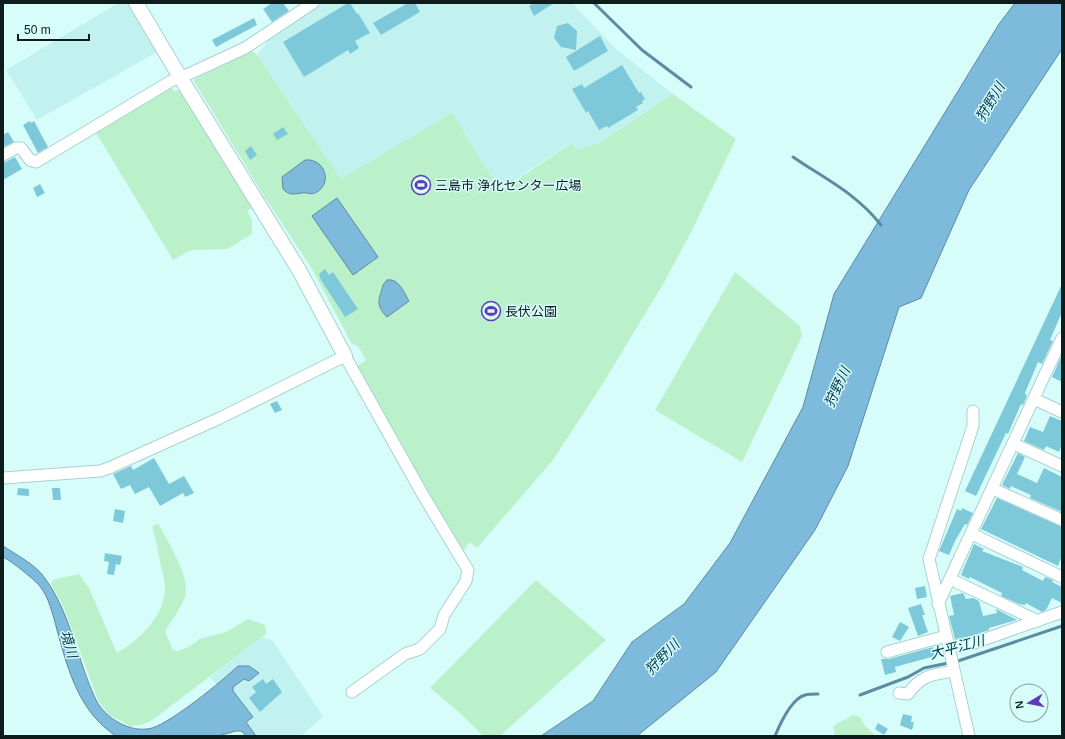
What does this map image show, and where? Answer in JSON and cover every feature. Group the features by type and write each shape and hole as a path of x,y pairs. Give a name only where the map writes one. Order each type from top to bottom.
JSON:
{"street":[{"path":"136,3 299,270 422,495 468,570 466,581 444,615 440,628 420,649 405,654 352,692"},
{"path":"3,155 16,148 21,148 30,160 36,162 171,80 245,48 313,3"},
{"path":"938,604 1034,399 1058,357 1062,338"},
{"path":"3,478 100,471 109,468 220,418 345,356"},
{"path":"1034,399 1062,412"},
{"path":"969,736 938,604 930,565 930,554 973,426 973,411"},
{"path":"1014,444 1062,466"},
{"path":"993,489 1062,520"},
{"path":"972,534 1062,577"},
{"path":"950,579 1038,621"},
{"path":"950,651 1062,612"},
{"path":"887,652 946,636"},
{"path":"899,693 908,694 916,683 932,674 953,669"}],"shaded area":[{"path":"118,3 128,3 157,52 37,120 6,70"},
{"path":"322,3 572,3 616,49 673,94 599,143 576,150 571,143 395,259 257,55 273,34 317,4 319,6"},
{"path":"262,637 272,640 323,716 302,736 256,736 210,677"}],"green space":[{"name":"長伏公園","path":"252,51 257,55 341,179 452,113 500,191 572,143 576,150 599,143 673,94 736,139 691,232 666,279 602,385 553,460 477,548 470,542 464,550 457,543 356,367 366,360 358,346 352,344 312,269 266,199 247,211 252,220 252,234 227,249 191,250 173,260 95,131 170,85 174,91 180,90 251,205 264,196 194,81 195,79"},
{"path":"735,272 800,326 802,336 742,462 655,410"},
{"path":"158,523 177,559 185,579 185,597 165,632 173,650 178,651 188,647 200,639 226,632 248,619 265,625 266,634 151,721 141,725 130,726 108,714 98,700 64,608 51,584 53,580 79,574 89,588 117,653 134,641 149,627 164,599 164,583 157,544 152,527"},
{"path":"536,580 606,640 500,736 483,736 459,712 430,688"},
{"path":"853,715 860,717 865,726 876,736 835,736 833,726"}],"water":[{"name":"狩野川","path":"1015,3 1062,3 1062,49 969,190 921,298 899,307 848,466 815,530 716,672 637,736 541,736 593,701 632,642 684,604 730,543 803,407 834,294 999,24"},
{"path":"305,160 318,163 322,167 325,173 324,184 321,189 313,194 287,193 283,189 282,177"},
{"path":"337,198 378,257 353,275 312,216"},
{"path":"387,280 395,281 403,290 409,301 387,317 380,308 379,301 383,285"},
{"name":"境川","path":"3,546 36,568 53,591 67,621 89,685 100,707 112,718 127,727 136,729 152,728 184,710 238,666 249,666 259,673 249,681 244,679 233,687 233,691 253,717 246,722 256,736 246,736 241,731 236,731 218,736 116,736 103,726 93,715 77,689 45,595 39,585 27,574 3,557"}],"building":[{"path":"272,3 283,3 289,11 272,22 263,9"},
{"path":"350,3 357,14 358,13 370,33 355,41 359,48 350,54 348,50 304,77 283,42"},
{"path":"408,3 415,3 420,12 381,35 373,23"},
{"path":"534,3 554,3 534,16 529,6"},
{"path":"254,18 257,25 216,47 212,40"},
{"path":"568,23 577,31 576,50 561,47 554,38 557,26"},
{"path":"600,36 608,51 574,71 566,57"},
{"path":"622,65 639,93 641,92 645,99 642,101 643,103 636,107 638,110 608,128 607,126 599,130 588,111 586,113 572,89 582,84 584,88"},
{"path":"30,121 31,123 34,121 48,147 38,153 23,125"},
{"path":"283,127 288,134 277,140 273,134"},
{"path":"8,132 14,142 3,147 3,135"},
{"path":"251,146 257,155 250,160 245,151"},
{"path":"15,157 22,169 3,180 3,163"},
{"path":"40,184 45,193 37,197 33,188"},
{"path":"325,269 329,275 333,272 358,309 345,317 321,280 319,274"},
{"path":"1062,284 1062,312 1050,340 1053,341 1042,364 1038,362 1025,393 1027,396 1023,405 1021,404 1008,434 1006,433 976,496 965,491"},
{"path":"1062,355 1062,382 1052,377"},
{"path":"277,401 282,410 275,413 270,404"},
{"path":"1050,416 1062,421 1062,445 1059,452 1046,446 1044,450 1024,441 1030,427 1043,432"},
{"path":"1018,453 1025,457 1017,474 1037,483 1044,468 1062,477 1062,512 1030,498 1031,495 1011,486 1010,489 1002,485"},
{"path":"154,458 169,484 184,476 194,493 185,497 183,493 160,506 149,487 135,494 130,485 121,489 113,474 131,466 133,470"},
{"path":"18,488 29,489 29,496 17,495"},
{"path":"52,488 60,488 61,500 53,500"},
{"path":"997,498 1062,527 1062,556 1058,566 981,529"},
{"path":"962,508 973,513 967,525 965,524 949,555 939,551 957,509 961,511"},
{"path":"115,509 125,511 123,523 113,521"},
{"path":"974,544 984,549 982,551 1023,567 1022,570 1043,581 1045,577 1053,580 1052,582 1062,587 1062,603 1052,598 1046,610 1042,612 1026,603 1025,605 1019,604 1001,596 1002,593 970,577 969,579 961,575"},
{"path":"105,553 122,556 120,565 116,564 114,575 107,574 109,562 104,561"},
{"path":"925,586 927,597 917,599 915,588"},
{"path":"963,593 966,599 973,598 979,601 983,616 997,613 996,609 1017,620 989,628 989,630 972,636 955,639 949,616 954,615 950,596"},
{"path":"921,604 925,615 922,615 928,632 918,636 908,608"},
{"path":"900,622 909,627 900,641 892,637"},
{"path":"933,647 935,656 895,667 896,672 885,675 881,659 889,659"},
{"path":"263,679 266,684 273,679 282,692 260,712 249,698 256,692 252,687"},
{"path":"903,714 912,716 911,722 914,722 912,730 900,725"},
{"path":"878,723 888,729 884,735 875,729"}],"waterway":[{"path":"594,3 642,50 691,87"},
{"path":"793,157 851,195 881,225"},
{"name":"大平江川","path":"860,695 908,677 924,668 958,661 1062,626"},
{"name":"大平江川","path":"775,736 787,712 795,701 805,695 818,694"}],"place":[{"name":"三島市 浄化センター広場","path":"421,185"},
{"name":"長伏公園","path":"491,311"}]}
